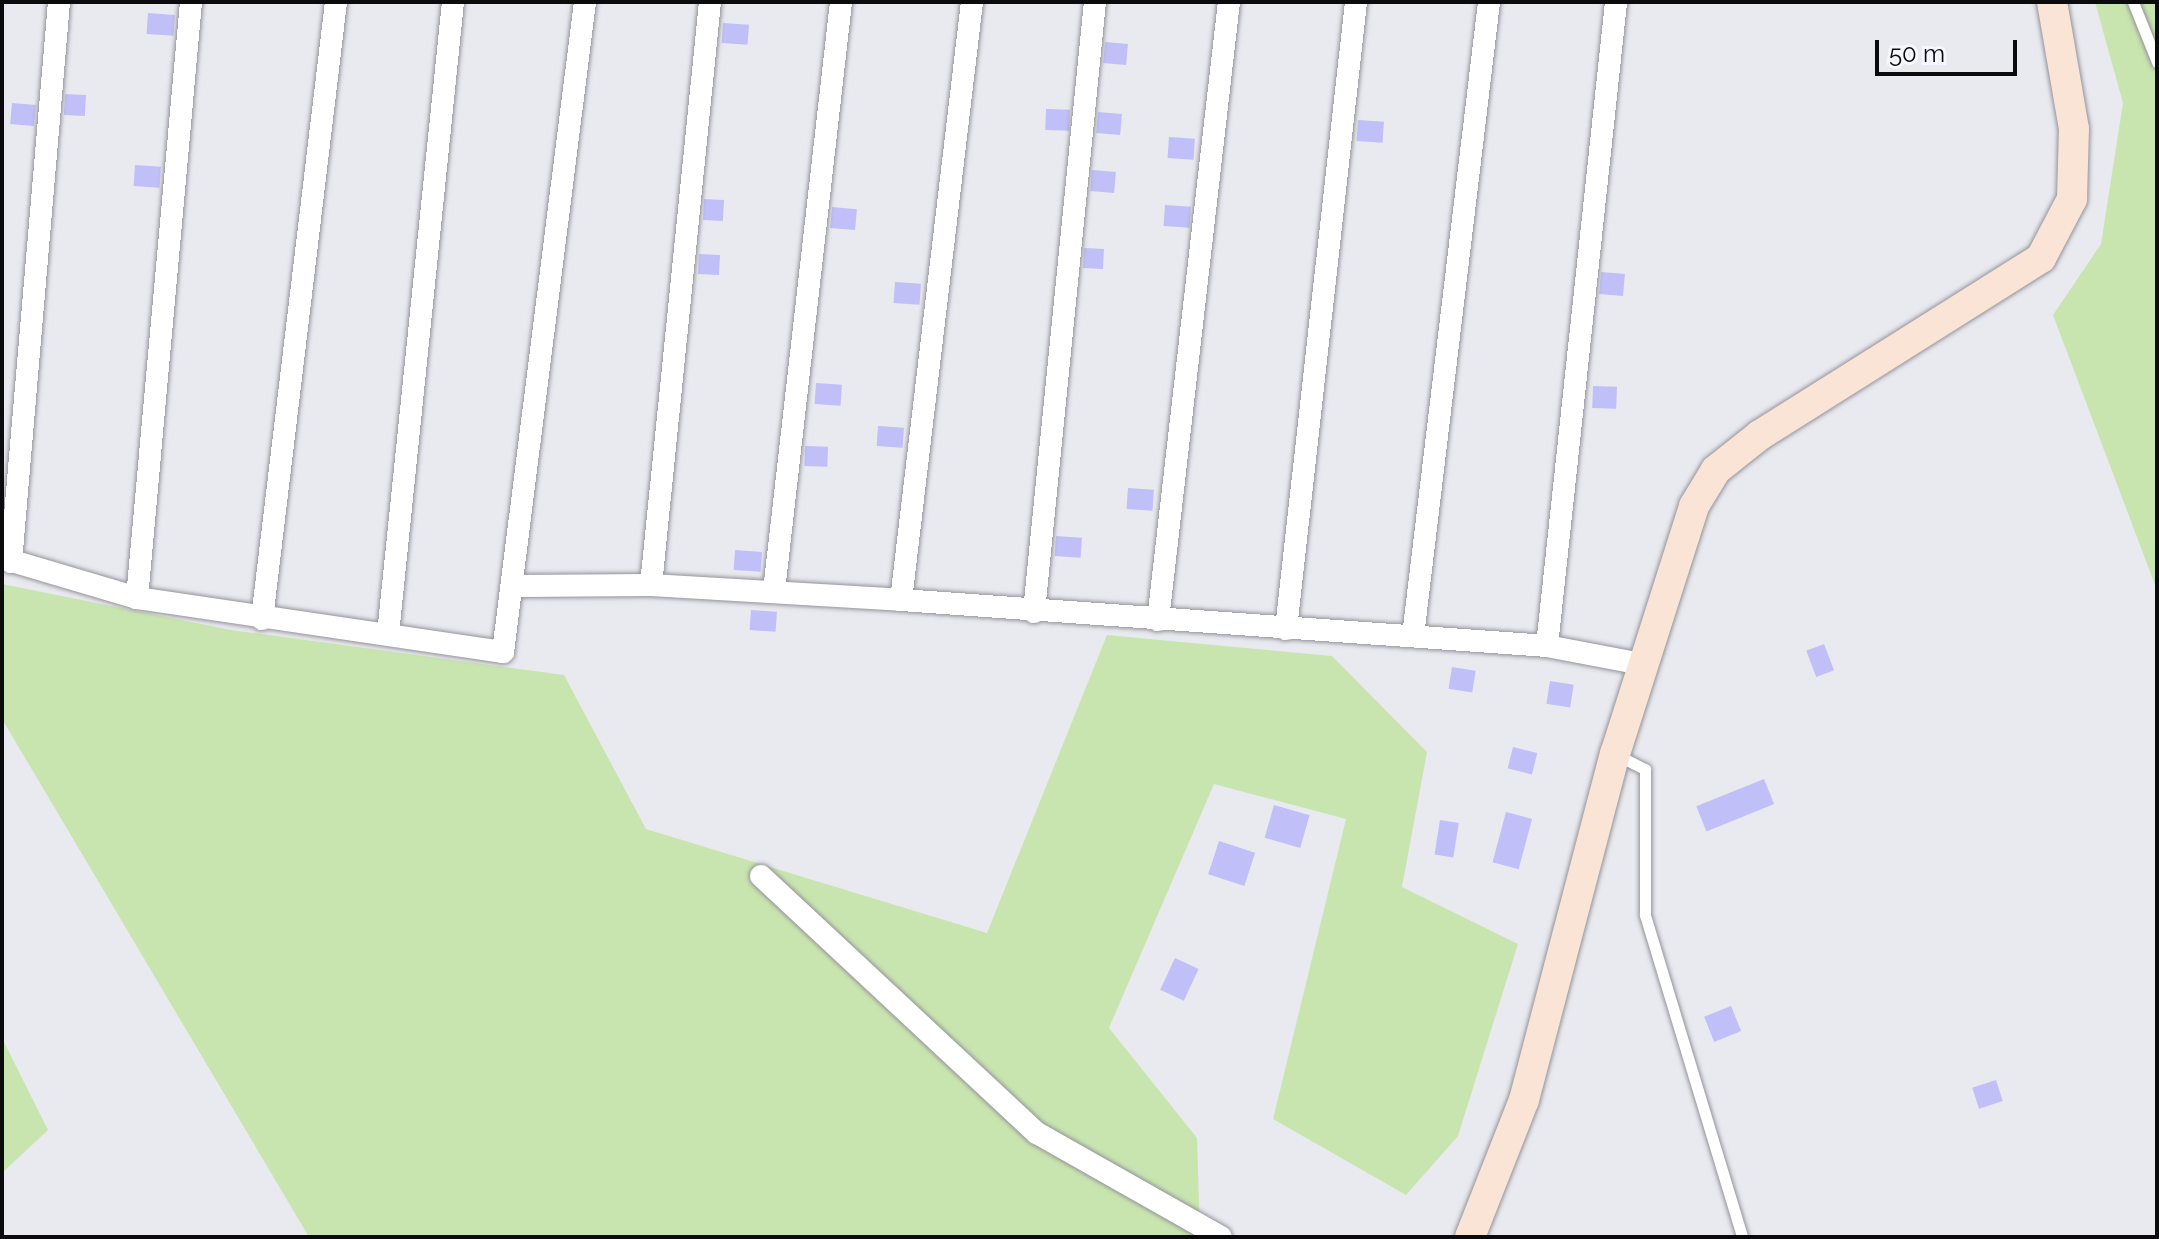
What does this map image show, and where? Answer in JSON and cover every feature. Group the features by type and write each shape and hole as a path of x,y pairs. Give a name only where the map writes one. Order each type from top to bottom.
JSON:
{"main road":[{"path":"1470,1237 1524,1100 1615,754 1681,534 1716,470 1760,435 2041,258 2072,199 2074,129 2052,2"}],"street":[{"path":"59,2 7,560 137,598 262,619 503,652 517,586 585,2"},
{"path":"137,598 191,2"},
{"path":"262,619 336,2"},
{"path":"388,634 453,2"},
{"path":"651,585 710,2"},
{"path":"774,591 841,2"},
{"path":"901,600 972,2"},
{"path":"1034,612 1095,2"},
{"path":"1158,620 1229,2"},
{"path":"1286,629 1356,2"},
{"path":"1413,636 1489,2"},
{"path":"1547,646 1616,2"},
{"path":"517,586 651,585 774,591 1034,612 1547,646 1641,664"},
{"path":"761,876 1037,1133 1221,1237"}],"lane":[{"path":"2133,2 2157,62"},
{"path":"1615,754 1645,769 1645,915 1742,1237"}],"green space":[{"path":"2095,2 2157,2 2157,590 2053,315 2101,244 2123,103"},
{"path":"2,584 231,630 564,675 646,829 987,933 1107,635 1332,656 1427,752 1402,887 1518,944 1458,1136 1406,1195 1273,1119 1346,819 1214,784 1109,1028 1197,1138 1200,1237 309,1237 2,719"},
{"path":"2,1038 48,1130 2,1173"}],"building":[{"path":"148,13 175,15 173,36 147,34"},
{"path":"723,23 749,25 748,45 722,43"},
{"path":"1105,42 1128,44 1126,65 1103,63"},
{"path":"65,94 86,95 85,116 64,115"},
{"path":"12,103 36,105 34,126 10,124"},
{"path":"1046,109 1070,110 1069,131 1045,130"},
{"path":"1098,112 1122,114 1120,135 1096,133"},
{"path":"1358,120 1384,122 1382,143 1357,141"},
{"path":"1169,137 1195,139 1193,160 1168,158"},
{"path":"135,165 161,167 159,188 134,186"},
{"path":"1092,170 1116,172 1114,193 1090,191"},
{"path":"704,199 724,200 723,221 703,220"},
{"path":"1165,205 1191,207 1189,228 1164,226"},
{"path":"832,207 857,209 855,230 830,228"},
{"path":"1084,248 1104,249 1103,269 1083,268"},
{"path":"699,254 720,255 719,275 698,274"},
{"path":"1601,272 1625,274 1623,296 1599,294"},
{"path":"895,282 921,284 919,305 894,303"},
{"path":"816,383 842,385 840,406 815,404"},
{"path":"1593,386 1617,387 1616,409 1592,408"},
{"path":"878,426 904,428 903,448 877,446"},
{"path":"805,446 828,447 827,467 804,466"},
{"path":"1128,488 1154,490 1152,511 1127,509"},
{"path":"1056,536 1082,538 1081,558 1055,556"},
{"path":"735,550 762,552 761,572 734,570"},
{"path":"751,610 777,612 776,632 750,630"},
{"path":"1824,644 1834,670 1816,677 1806,651"},
{"path":"1452,667 1476,671 1472,692 1449,689"},
{"path":"1550,681 1574,685 1570,707 1546,704"},
{"path":"1513,747 1537,753 1532,774 1508,768"},
{"path":"1764,779 1774,804 1706,831 1696,806"},
{"path":"1274,805 1310,815 1300,848 1265,838"},
{"path":"1506,812 1532,819 1519,869 1493,862"},
{"path":"1440,820 1459,823 1453,858 1435,855"},
{"path":"1219,841 1255,853 1244,886 1208,874"},
{"path":"1175,958 1199,969 1184,1001 1160,990"},
{"path":"1731,1006 1741,1031 1714,1042 1704,1017"},
{"path":"1996,1080 2003,1101 1979,1109 1972,1088"}]}
